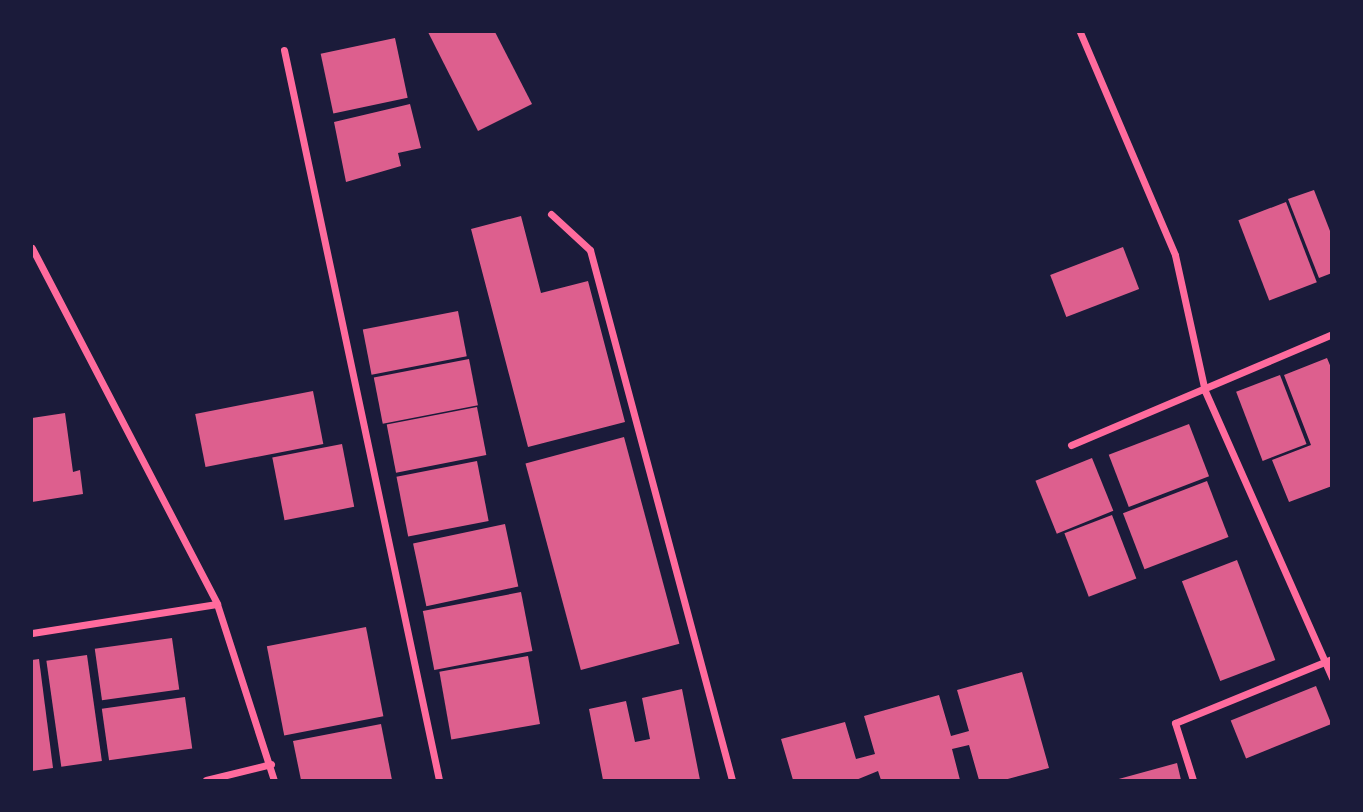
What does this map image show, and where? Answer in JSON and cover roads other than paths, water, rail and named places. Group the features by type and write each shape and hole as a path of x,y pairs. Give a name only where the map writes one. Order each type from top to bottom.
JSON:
{"street":[{"path":"1080,32 1175,255 1205,391 1328,661 1332,678"},
{"path":"284,50 439,780"},
{"path":"551,214 590,250 732,780"},
{"path":"32,248 217,604 274,780"},
{"path":"1071,445 1205,391 1332,334"},
{"path":"32,633 217,604"},
{"path":"1193,780 1175,723 1328,661"},
{"path":"206,780 271,764"}]}
